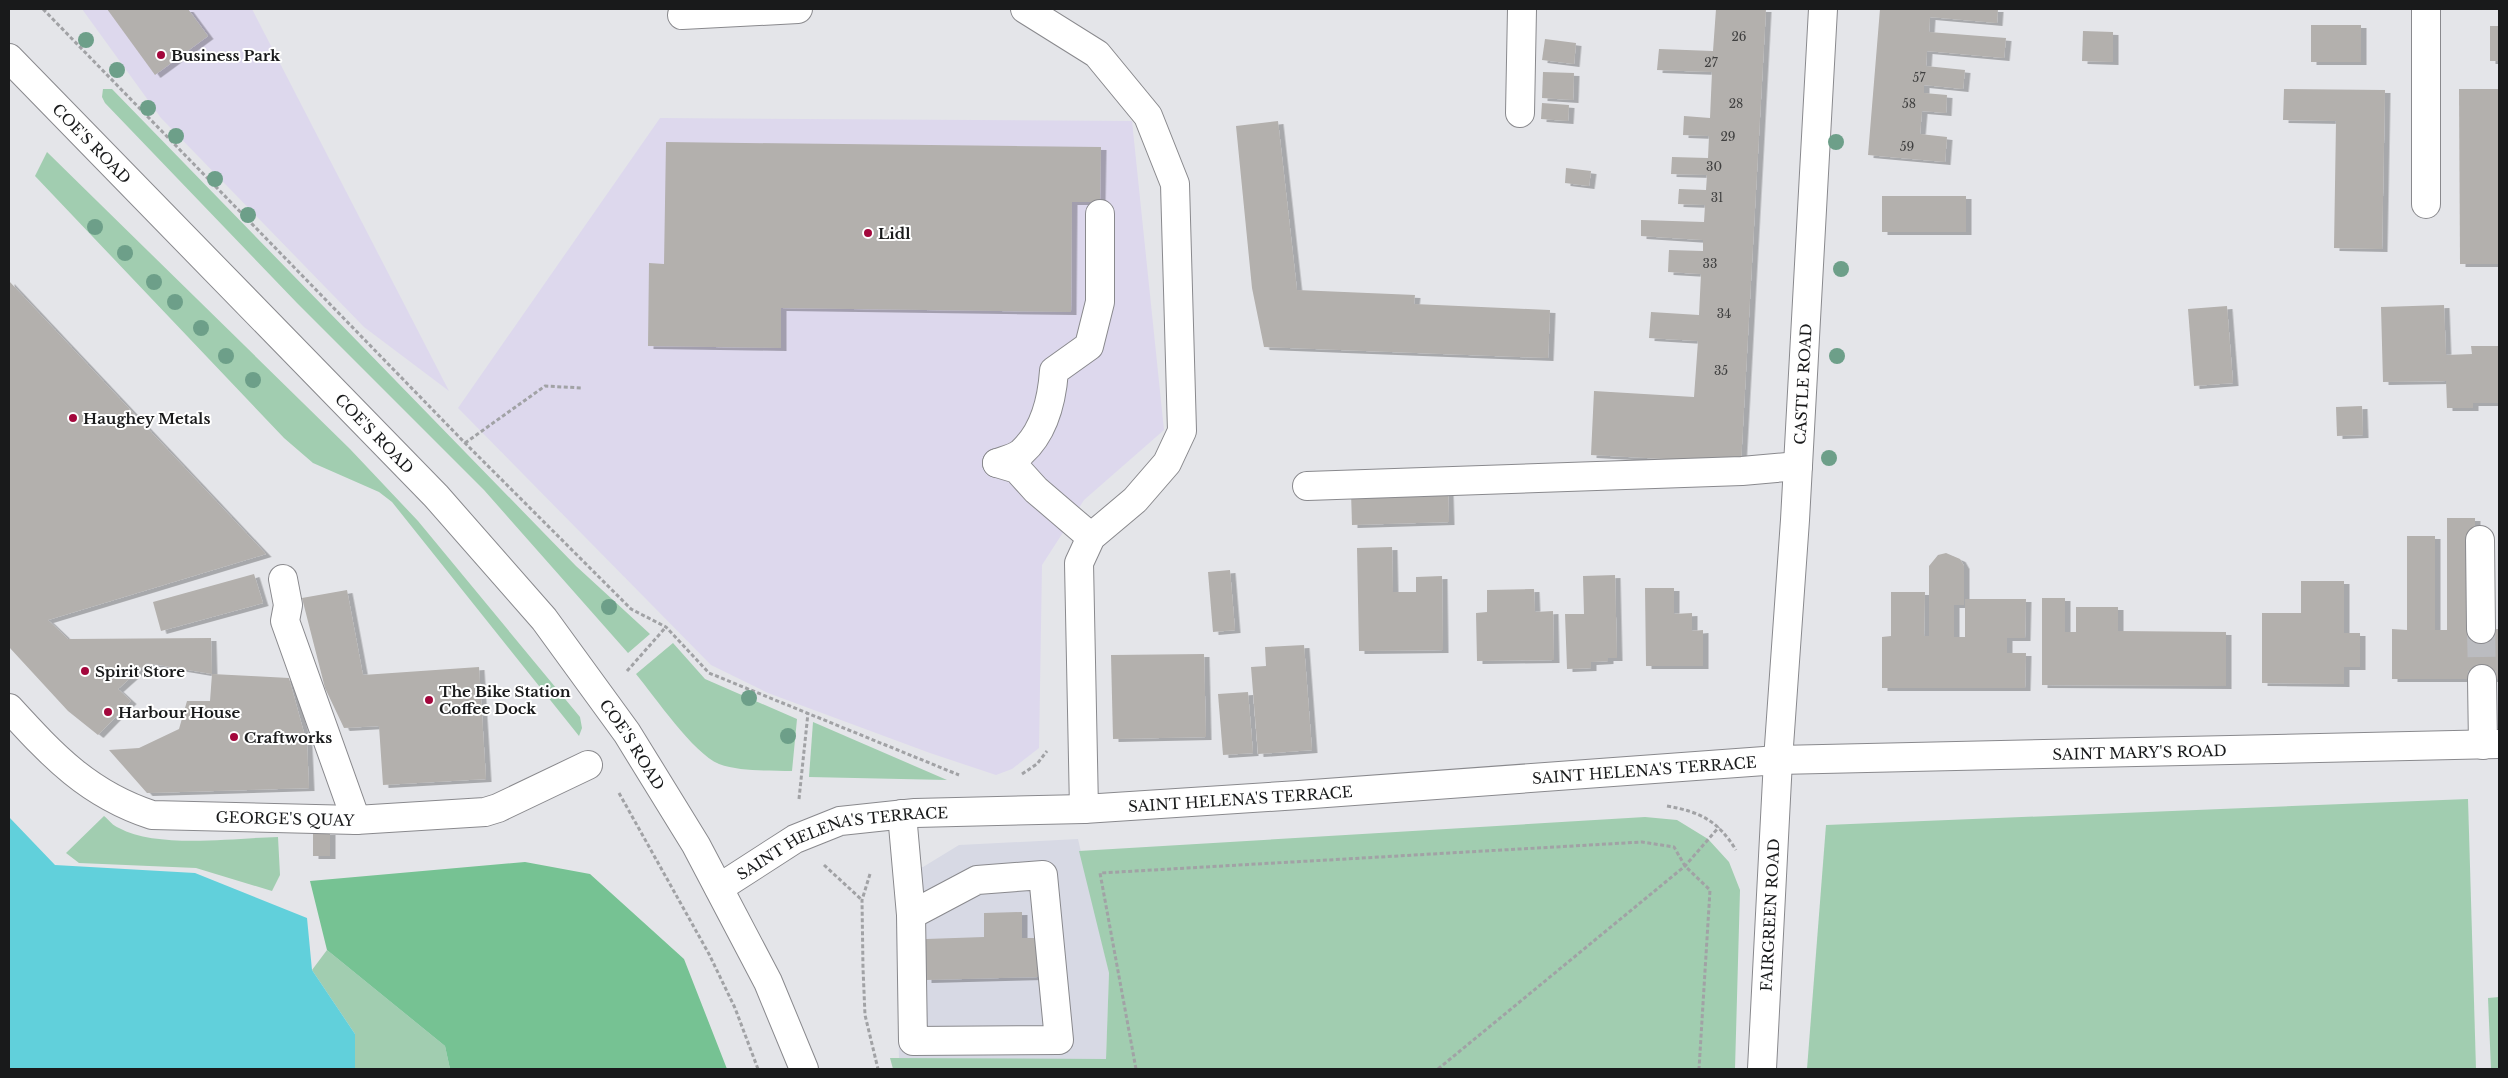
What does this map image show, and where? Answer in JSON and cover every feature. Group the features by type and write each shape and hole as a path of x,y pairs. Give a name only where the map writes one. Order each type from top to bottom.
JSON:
{"main road":[{"path":"682,14 798,9"},
{"path":"1025,9 1097,54 1148,116 1174,184 1182,431 1167,463 1135,500 1091,538 1079,564 1084,809"},
{"path":"1520,113 1522,9"},
{"name":"CASTLE ROAD","path":"1778,760 1798,466 1823,9"},
{"path":"2426,9 2426,204"},
{"name":"COE'S ROAD","path":"9,58 436,496 544,620 627,733 696,845 768,982 804,1069"},
{"path":"1091,538 1036,490 1016,469 997,464 1021,453 1034,438 1048,406 1054,371 1090,346 1100,302 1100,214"},
{"path":"1308,486 1742,471 1798,466"},
{"path":"2480,540 2481,629"},
{"path":"282,579 288,605 285,621 356,820"},
{"path":"2482,679 2491,745"},
{"name":"GEORGE'S QUAY","path":"9,708 54,758 124,806 152,815 356,820 486,812 588,765"},
{"name":"SAINT MARY'S ROAD","path":"1778,760 2491,745"},
{"name":"SAINT HELENA'S TERRACE","path":"719,888 795,839 840,821 902,814 1084,809 1778,760"},
{"name":"FAIRGREEN ROAD","path":"1762,1069 1778,760"},
{"path":"902,814 911,915 913,1041 1058,1040 1043,875 977,880 911,915"}],"path":[{"path":"43,9 465,444 631,609 666,627 709,673 965,777"},
{"path":"465,444 545,386 582,388"},
{"path":"602,700 666,627"},
{"path":"1016,777 1037,764 1049,747"},
{"path":"618,792 709,954 735,1008 758,1069"},
{"path":"1657,806 1694,811 1726,833 1738,852"},
{"path":"1438,1069 1685,866 1718,827"},
{"path":"1136,1069 1100,873 1642,842 1674,847 1685,866 1710,890 1699,1069"},
{"path":"878,1069 865,1015 862,900 870,874 887,863 907,862"}],"shaded area":[{"path":"82,9 252,9 449,391 364,327 161,118"},
{"path":"660,118 1132,121 1164,430 1084,500 1042,565 1039,748 1012,769 996,775 930,753 768,693 711,665 458,408"},
{"path":"1078,839 1109,973 1106,1060 899,1058 895,868 923,867 959,845"}],"green space":[{"path":"103,89 112,89 576,566 650,634 628,653 484,490 297,303 105,103 102,97"},
{"path":"47,152 350,449 418,521 580,717 582,728 579,736 392,502 379,492 313,463 284,438 35,176"},
{"path":"673,643 705,679 797,719 792,771 728,767 709,758 686,737 636,674"},
{"path":"813,722 947,780 809,777"},
{"path":"2468,799 2476,1069 1807,1069 1826,825"},
{"path":"104,816 117,827 135,834 154,838 196,841 278,837 280,875 272,891 196,868 79,863 66,853"},
{"path":"1645,817 1677,820 1708,839 1729,862 1740,890 1735,1069 893,1069 890,1058 1106,1059 1109,973 1079,851"},
{"path":"525,862 590,874 684,959 727,1069 450,1069 445,1046 327,950 310,881"},
{"path":"327,950 445,1046 450,1069 355,1069 355,1034 312,970"},
{"path":"2499,997 2499,1069 2491,1069 2488,998"}],"water":[{"path":"9,817 55,865 195,873 307,918 312,970 355,1034 355,1069 9,1069"}],"building":[{"name":"Business Park","path":"107,9 188,9 208,36 155,75"},
{"path":"1716,9 1766,9 1741,463 1591,455 1594,391 1694,397 1698,341 1649,338 1651,312 1699,315 1701,274 1668,272 1669,250 1703,251 1703,240 1641,236 1641,220 1704,222 1705,205 1678,204 1679,189 1706,190 1707,175 1671,174 1672,157 1708,158 1709,136 1683,135 1684,116 1710,118 1712,72 1657,70 1659,49 1713,51"},
{"path":"1880,9 1998,9 1997,23 1930,17 1929,32 2006,38 2004,58 1927,51 1926,66 1965,70 1963,89 1924,85 1924,93 1947,95 1946,113 1922,111 1920,134 1947,137 1945,162 1868,155"},
{"path":"2311,25 2361,25 2361,62 2311,62"},
{"path":"2490,26 2499,26 2499,61 2490,61"},
{"path":"2083,31 2113,32 2113,62 2082,61"},
{"path":"1545,39 1576,43 1574,64 1542,60"},
{"path":"1543,72 1574,73 1573,100 1542,98"},
{"path":"2284,89 2385,90 2382,249 2334,248 2336,121 2283,120"},
{"path":"2459,89 2499,89 2499,264 2460,264"},
{"path":"1542,103 1569,105 1568,121 1541,119"},
{"path":"1278,121 1297,290 1415,295 1414,304 1550,310 1548,358 1264,347 1252,288 1236,126"},
{"name":"Lidl","path":"666,142 1101,147 1100,202 1072,202 1071,312 781,308 781,348 648,346 649,263 664,264"},
{"path":"1566,168 1591,171 1589,186 1565,183"},
{"path":"1882,196 1966,196 1966,232 1882,232"},
{"name":"Haughey Metals","path":"9,281 266,554 48,620 68,639 211,638 212,674 147,663 118,689 131,701 98,735 68,711 9,647"},
{"path":"2444,305 2446,355 2472,354 2471,346 2499,346 2499,403 2473,403 2473,408 2447,408 2446,381 2383,382 2381,307"},
{"path":"2227,306 2233,383 2194,386 2188,309"},
{"path":"2362,406 2363,435 2337,436 2336,407"},
{"path":"1448,489 1449,522 1352,525 1351,492"},
{"path":"2447,518 2475,518 2475,630 2499,629 2499,679 2392,679 2392,629 2407,630 2407,536 2435,536 2435,630 2447,630"},
{"path":"1392,547 1393,592 1416,592 1416,577 1442,576 1443,650 1359,651 1357,548"},
{"path":"1946,553 1960,559 1964,566 1964,605 1954,605 1954,637 1965,637 1965,599 2026,599 2025,638 2007,638 2007,653 2026,653 2025,688 1882,688 1882,637 1891,636 1891,592 1925,592 1924,636 1929,636 1929,566 1938,555"},
{"path":"1230,570 1235,630 1213,632 1208,572"},
{"path":"254,574 263,603 161,631 153,602"},
{"path":"1615,575 1617,658 1608,658 1608,661 1591,662 1591,668 1567,669 1565,614 1584,614 1583,576"},
{"path":"2301,581 2344,581 2344,633 2360,633 2360,667 2344,667 2344,684 2262,683 2262,613 2301,613"},
{"path":"1645,588 1674,588 1674,614 1692,613 1692,631 1703,630 1703,666 1646,666"},
{"path":"1534,589 1535,612 1553,611 1554,660 1477,661 1476,613 1487,612 1487,590"},
{"name":"The Bike Station Coffee Dock","path":"347,590 363,675 479,667 486,779 383,785 379,726 344,728 325,688 302,598"},
{"path":"2042,598 2065,598 2065,632 2076,632 2076,607 2118,607 2118,631 2226,632 2226,686 2042,685"},
{"path":"1304,645 1312,750 1258,754 1251,667 1266,666 1265,647"},
{"path":"1204,654 1206,737 1113,739 1111,655"},
{"name":"Craftworks","path":"212,674 289,678 307,744 309,788 147,793 109,750 139,748 179,729 187,701 210,701"},
{"path":"1248,692 1253,753 1223,755 1218,694"},
{"path":"313,832 330,832 330,856 313,856"},
{"path":"1022,912 1022,938 1037,938 1038,977 926,980 926,939 984,937 984,913"}],"tunnel":[{"path":"2481,629 2482,679"}],"place":[{"name":"Business Park","path":"161,55"},
{"name":"Lidl","path":"868,233"},
{"name":"Haughey Metals","path":"73,418"},
{"name":"Spirit Store","path":"85,671"},
{"name":"The Bike Station Coffee Dock","path":"429,700"},
{"name":"Harbour House","path":"108,712"},
{"name":"Craftworks","path":"234,737"}]}
